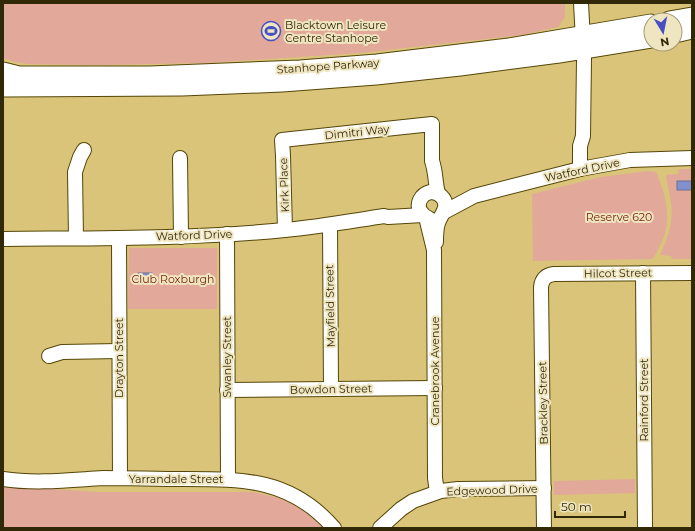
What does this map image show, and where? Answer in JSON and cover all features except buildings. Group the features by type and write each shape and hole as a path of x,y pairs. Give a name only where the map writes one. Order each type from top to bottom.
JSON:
{"main road":[{"name":"Stanhope Parkway","path":"3,88 162,88 282,83 422,72 578,43 643,25"},
{"name":"Stanhope Parkway","path":"3,71 20,75 41,76 204,74 300,69 443,56 509,47 643,39"}],"street":[{"path":"573,3 578,43"},
{"path":"580,169 580,146 576,136 578,43 581,3"},
{"name":"Dimitri Way","path":"282,140 432,124 432,162"},
{"name":"Kirk Place","path":"282,140 285,230"},
{"path":"76,238 76,172 80,157 84,150"},
{"path":"180,158 181,236"},
{"name":"Watford Drive","path":"443,214 474,196 580,169 630,160 692,158"},
{"path":"432,162 435,180 440,195 446,204 443,214 434,219 424,216 419,208 421,198 428,182 432,162"},
{"path":"421,198 430,192 440,195"},
{"name":"Watford Drive","path":"440,195 462,196 471,194 474,196"},
{"name":"Watford Drive","path":"3,239 119,238 227,234 285,230 384,216 404,210 421,198"},
{"name":"Cranebrook Avenue","path":"434,250 436,246 438,225 443,214"},
{"name":"Watford Drive","path":"384,216 424,216"},
{"name":"Cranebrook Avenue","path":"424,216 434,250 435,478 437,492"},
{"name":"Mayfield Street","path":"330,224 331,388"},
{"name":"Swanley Street","path":"227,234 228,479"},
{"name":"Drayton Street","path":"119,238 120,478"},
{"name":"Rainford Street","path":"643,273 645,528"},
{"name":"Hilcot Street","path":"545,278 554,274 692,273"},
{"name":"Brackley Street","path":"544,528 541,287 545,278"},
{"path":"49,356 62,352 119,351"},
{"name":"Bowdon Street","path":"227,390 435,388"},
{"name":"Yarrandale Street","path":"3,479 66,481 120,478 228,479 256,482 271,486 305,502 316,510 334,528"},
{"name":"Edgewood Drive","path":"380,528 408,505 420,498 437,492 453,490 544,488"}],"green space":[{"name":"Blacktown Leisure Centre Stanhope","path":"3,3 565,3 565,17 558,27 522,35 361,53 206,63 98,65 28,64 3,58"},
{"path":"679,169 692,169 692,259 672,259 671,256 660,255 668,236 672,216 671,199 666,175 678,174"},
{"name":"Reserve 620","path":"648,171 656,172 662,187 667,212 664,236 653,259 533,261 532,194 601,177"},
{"name":"Club Roxburgh","path":"129,248 217,248 217,309 128,309"},
{"path":"635,479 635,493 554,495 554,481"},
{"path":"3,486 98,492 253,492 279,498 294,505 304,511 324,528 3,528"}],"water":[{"path":"677,181 692,181 692,190 677,190"},
{"path":"138,273 152,273 152,282 138,282"}],"place":[{"name":"Blacktown Leisure Centre Stanhope","path":"271,31"}]}
